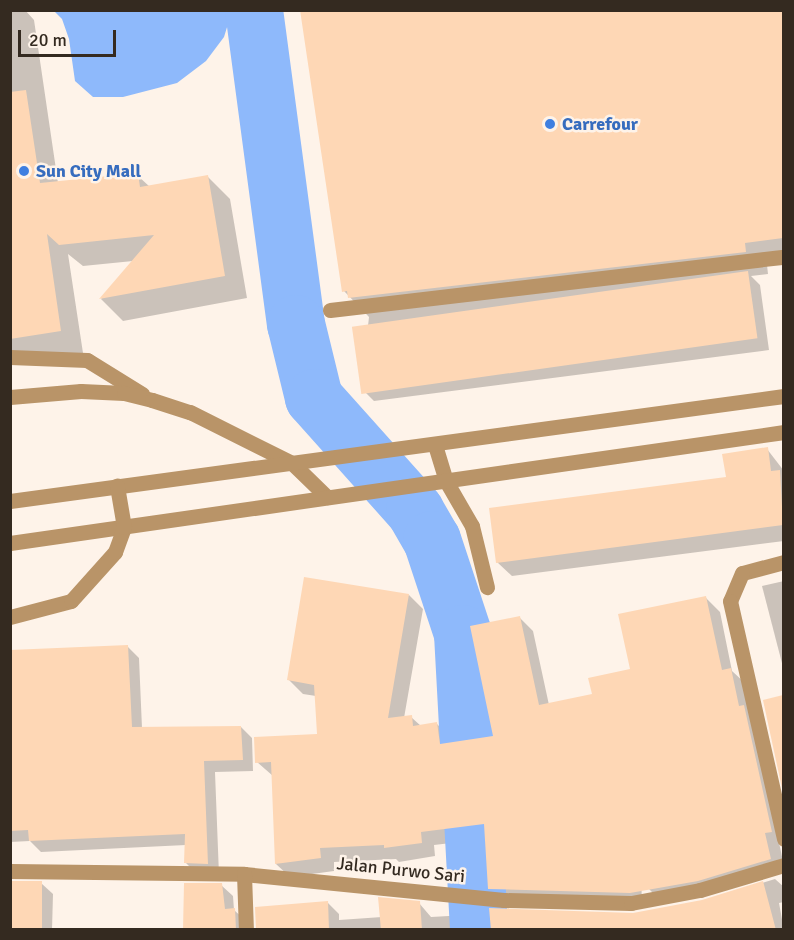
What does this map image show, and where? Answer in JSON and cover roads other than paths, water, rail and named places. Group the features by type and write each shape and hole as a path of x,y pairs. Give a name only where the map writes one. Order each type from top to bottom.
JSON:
{"street":[{"path":"330,310 783,256"},
{"path":"10,357 87,360 152,400"},
{"path":"10,398 81,392 124,393 152,400 190,412 292,463 327,497"},
{"path":"10,501 393,451 783,396"},
{"path":"10,543 327,497 359,495 783,432"},
{"path":"435,445 446,481 472,526 487,587"},
{"path":"10,617 71,601 116,552 124,527 117,486"},
{"path":"783,562 742,573 730,601 783,839"},
{"name":"Jalan Purwo Sari","path":"10,871 244,874 504,900 631,903 700,890 783,865"},
{"path":"244,874 246,930"}],"water":[{"path":"54,11 232,11 224,37 206,61 177,83 123,97 93,97 75,81 69,39 62,19"}],"waterway":[{"path":"254,10 296,324 314,398 415,511 432,540 463,634 479,930"}],"place":[{"name":"Carrefour","path":"550,124"},
{"name":"Sun City Mall","path":"24,171"}]}
